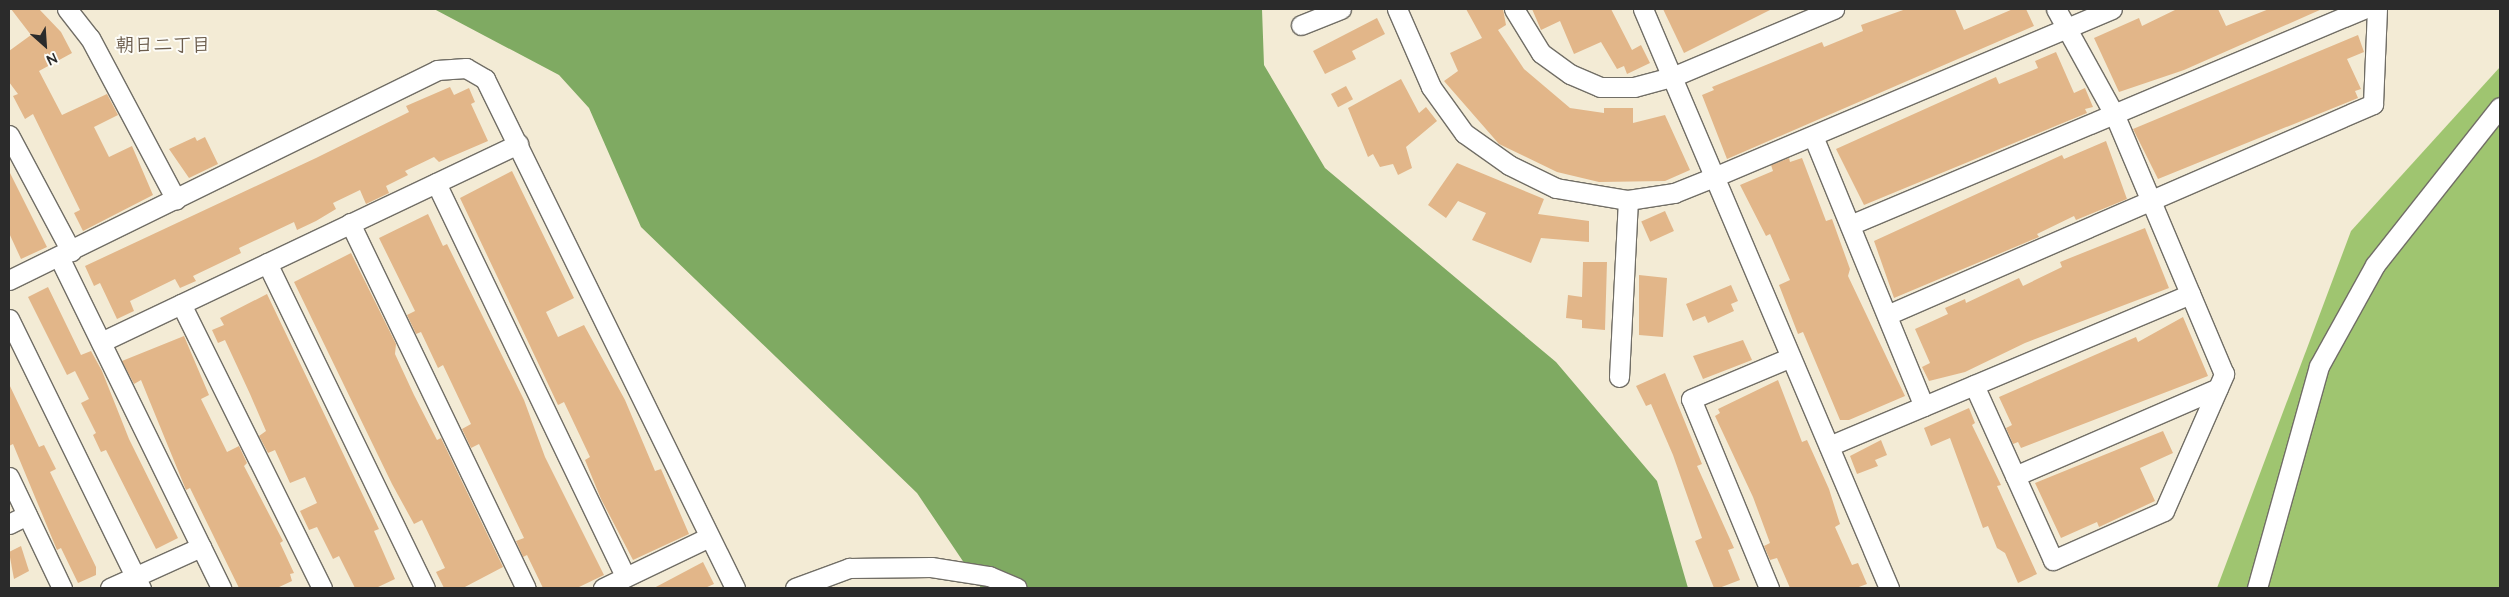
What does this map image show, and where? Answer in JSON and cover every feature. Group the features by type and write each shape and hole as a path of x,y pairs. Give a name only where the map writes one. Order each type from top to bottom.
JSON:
{"street":[{"path":"67,9 90,38 176,200"},
{"path":"1301,25 1341,9"},
{"path":"1397,9 1431,87 1464,133 1509,165 1556,188 1628,200 1674,193 2112,9"},
{"path":"1514,9 1541,53 1570,74 1600,86 1634,87 1672,78 1834,9"},
{"path":"1643,9 1889,588"},
{"path":"1974,385 2054,560 2164,511 2221,381 2190,294 2114,114 2056,9"},
{"path":"1850,225 2363,9"},
{"path":"1887,315 2373,104 2377,9"},
{"path":"9,280 176,200 437,70 466,68 485,79 735,588"},
{"path":"2257,588 2319,366 2375,265 2500,107"},
{"path":"9,135 65,254 101,342 221,588"},
{"path":"1813,136 1924,406"},
{"path":"101,342 518,144"},
{"path":"436,183 626,577"},
{"path":"1619,377 1628,200"},
{"path":"350,223 526,588"},
{"path":"267,263 425,588"},
{"path":"1829,446 2190,294"},
{"path":"181,304 322,588"},
{"path":"9,319 138,582"},
{"path":"1769,588 1691,399 1791,357"},
{"path":"2016,476 2221,381"},
{"path":"9,477 62,588"},
{"path":"9,524 27,515"},
{"path":"603,588 709,537"},
{"path":"110,588 138,582 201,547"},
{"path":"795,588 849,568 931,567 988,576 1017,588"}],"green space":[{"path":"434,9 1262,9 1264,65 1325,168 1556,362 1657,481 1688,588 981,588 917,493 641,227 589,108 559,75"},
{"path":"2500,67 2500,588 2217,588 2351,231"}],"building":[{"path":"11,9 39,9 61,32 72,53 39,71 62,115 107,94 118,115 94,127 109,157 132,146 153,195 83,231 74,213 80,210 33,114 25,119 13,96 18,94 9,82 9,51 31,35"},
{"path":"1466,9 1503,9 1506,25 1498,30 1524,69 1570,108 1604,113 1604,108 1633,108 1633,123 1665,115 1690,170 1665,181 1599,182 1557,172 1499,144 1444,81 1458,71 1450,53 1482,38"},
{"path":"1532,9 1611,9 1632,50 1641,45 1650,63 1627,74 1624,66 1617,69 1601,42 1574,54 1560,21 1541,30"},
{"path":"1663,9 1772,9 1684,53"},
{"path":"1906,9 1955,9 1964,30 2013,9 2026,9 2034,26 1727,159 1702,95 1714,90 1712,87 1822,42 1824,47 1863,31 1861,25"},
{"path":"2177,9 2218,9 2226,26 2269,9 2322,9 2184,70 2119,92 2094,38 2139,18 2142,26"},
{"path":"1377,18 1385,34 1352,51 1356,59 1325,74 1313,51"},
{"path":"2358,35 2364,52 2347,59 2361,89 2355,91 2358,98 2158,179 2133,129"},
{"path":"2056,52 2074,93 2085,88 2093,107 2085,109 2087,113 1864,205 1836,149 1996,77 1999,84 2038,68 2035,61"},
{"path":"1401,79 1419,113 1426,107 1437,121 1406,147 1412,168 1398,175 1393,164 1380,167 1373,154 1368,157 1348,108"},
{"path":"1346,86 1353,99 1338,107 1331,94"},
{"path":"450,87 454,95 469,88 475,102 471,104 488,141 439,162 434,157 405,171 408,175 386,186 389,193 366,204 360,190 333,203 336,209 316,221 297,230 294,222 239,248 241,253 193,276 196,281 180,288 175,279 130,301 134,311 117,319 100,283 94,286 85,266 316,158 409,112 406,106"},
{"path":"195,137 197,141 205,137 218,164 189,178 169,149"},
{"path":"2106,141 2127,199 2076,220 2074,216 2037,234 2039,237 1894,298 1874,241 2062,155 2064,159"},
{"path":"1789,158 1790,162 1802,158 1826,221 1832,219 1850,269 1848,276 1905,396 1849,420 1840,420 1803,332 1798,334 1779,285 1790,280 1770,234 1766,236 1740,185 1773,171 1771,165"},
{"path":"1457,163 1544,199 1538,214 1589,221 1589,242 1541,238 1531,263 1472,240 1486,213 1458,201 1446,218 1428,205"},
{"path":"9,171 47,247 21,259 9,233"},
{"path":"512,171 574,298 546,312 558,337 584,325 625,400 655,471 661,469 689,534 633,560 601,499 585,460 590,457 564,402 558,405 460,198"},
{"path":"1665,211 1674,231 1650,242 1641,222"},
{"path":"428,214 443,246 447,244 524,400 545,457 604,575 577,588 543,588 527,555 523,557 516,541 524,538 479,444 471,448 462,429 471,424 443,365 438,368 421,332 416,334 407,315 415,311 379,238"},
{"path":"2145,228 2169,288 2025,343 1965,372 1929,381 1922,367 1930,363 1915,329 1948,314 1945,308 1965,299 1966,303 2019,278 2023,286 2062,267 2060,262"},
{"path":"351,253 396,344 395,354 414,395 437,440 441,438 503,567 463,588 444,588 436,572 445,568 422,520 414,524 392,484 294,282"},
{"path":"1583,262 1607,262 1605,330 1582,328 1582,320 1566,318 1568,295 1582,297"},
{"path":"1639,275 1667,278 1663,337 1639,335"},
{"path":"1731,285 1738,301 1731,304 1734,311 1708,323 1705,316 1693,321 1686,304"},
{"path":"48,287 81,355 91,351 102,371 129,439 178,538 156,549 106,450 101,452 93,435 96,433 81,403 89,399 75,371 67,375 28,297"},
{"path":"267,294 379,529 374,531 395,579 376,588 355,588 339,556 333,559 317,527 309,530 300,511 317,503 305,477 290,483 275,450 268,453 259,436 266,431 250,394 225,340 218,343 212,330 224,325 220,318"},
{"path":"2183,317 2208,376 2021,448 2018,442 2013,444 2006,428 2012,425 1999,397 2136,337 2138,342"},
{"path":"184,336 209,395 201,399 227,452 239,446 247,463 244,466 283,541 280,543 294,573 290,574 292,581 277,588 239,588 190,488 186,490 141,380 134,384 122,361"},
{"path":"1743,340 1752,360 1703,379 1693,356"},
{"path":"1665,373 1702,464 1697,466 1734,548 1728,550 1740,580 1719,588 1714,588 1695,541 1702,538 1673,455 1651,404 1646,406 1636,386"},
{"path":"1778,380 1802,442 1807,440 1829,489 1840,524 1835,527 1852,565 1858,563 1867,584 1856,588 1790,588 1777,558 1770,560 1764,546 1770,543 1753,497 1715,416 1720,413 1718,409"},
{"path":"9,384 39,447 44,445 56,469 50,472 96,567 96,575 78,583 61,548 57,550 13,444 9,446"},
{"path":"1969,408 1975,423 1972,425 2001,485 1997,486 2037,574 2018,583 2005,553 1997,548 1988,526 1983,528 1950,438 1931,446 1924,428"},
{"path":"2163,431 2173,453 2140,468 2155,501 2099,527 2097,522 2061,538 2035,483"},
{"path":"1881,440 1887,455 1875,460 1878,466 1857,474 1850,456"},
{"path":"21,546 29,571 14,579 9,552"},
{"path":"703,562 714,584 705,588 654,588"}],"district":[{"name":"朝日二丁目","path":"163,46"}]}
